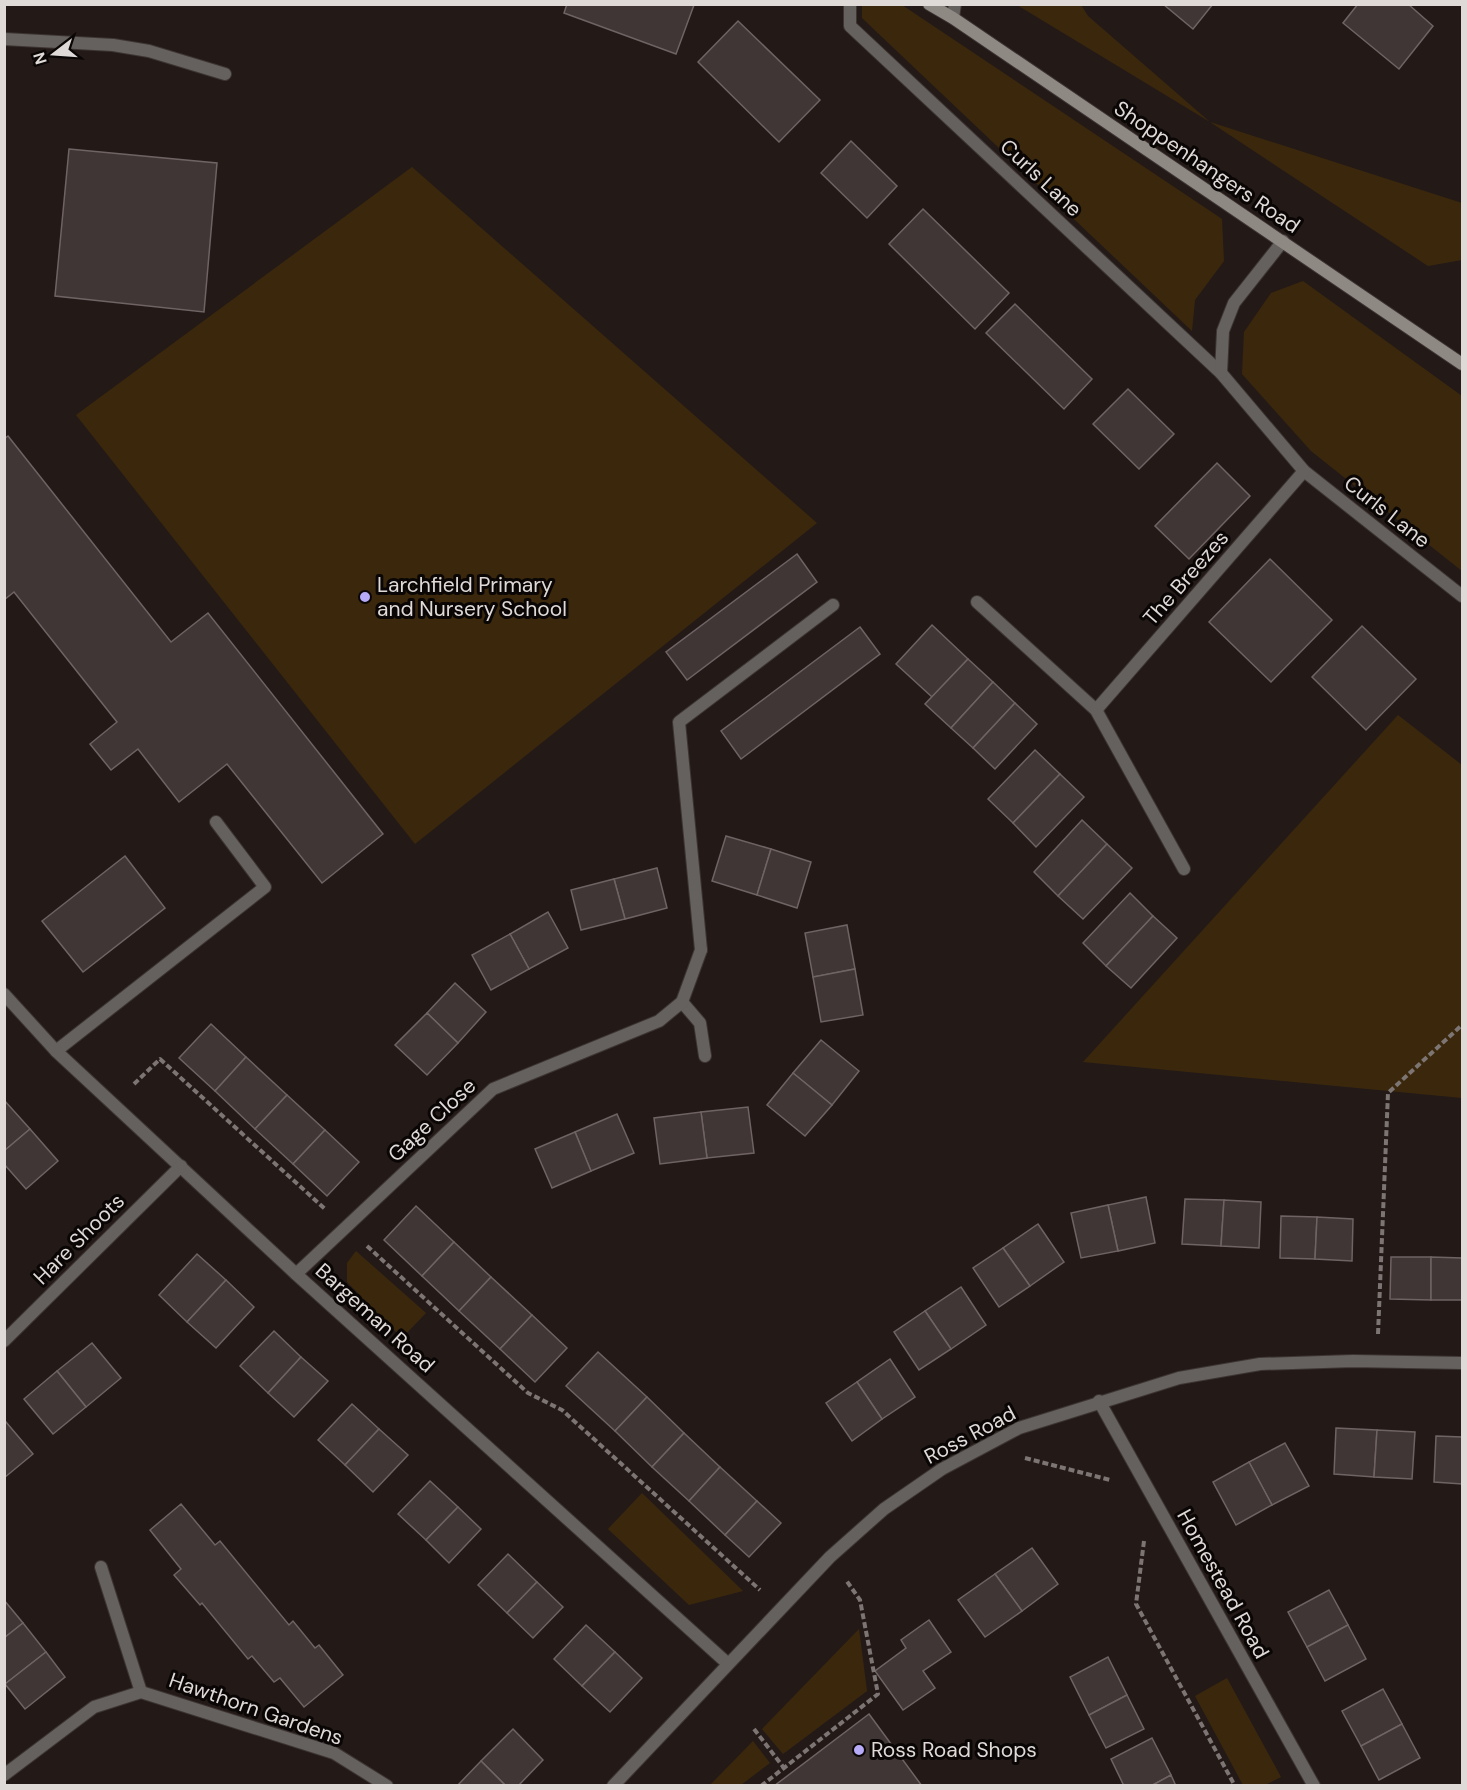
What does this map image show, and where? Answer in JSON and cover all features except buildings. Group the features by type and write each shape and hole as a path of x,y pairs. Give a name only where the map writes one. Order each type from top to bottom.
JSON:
{"street":[{"name":"Curls Lane","path":"850,4 850,26 1221,373 1305,471 1462,596"},
{"name":"Shoppenhangers Road","path":"929,4 953,18 1462,364"},
{"path":"953,18 955,4"},
{"path":"4,39 113,45 179,58 225,75"},
{"path":"1221,373 1223,331 1234,303 1283,241"},
{"name":"The Breezes","path":"1096,710 1305,471"},
{"path":"977,602 1096,710 1184,869"},
{"path":"705,1056 700,1023 682,1002 701,950 680,722 833,605"},
{"path":"56,1051 266,887 216,822"},
{"name":"Bargeman Road","path":"4,994 56,1051 296,1274 728,1664"},
{"name":"Gage Close","path":"296,1274 493,1089 659,1021 682,1002"},
{"name":"Hare Shoots","path":"4,1341 181,1166"},
{"name":"Ross Road","path":"613,1785 830,1557 884,1509 942,1469 1019,1428 1099,1401 1179,1378 1260,1364 1462,1363"},
{"name":"Homestead Road","path":"1099,1401 1314,1785"},
{"name":"Hawthorn Gardens","path":"101,1567 141,1692"},
{"name":"Hawthorn Gardens","path":"4,1775 94,1707 141,1692 334,1753 387,1785"}],"path":[{"path":"1377,1362 1388,1093 1462,1025"},
{"path":"113,1104 160,1059 528,1393 562,1410 780,1608"},
{"path":"984,1447 1149,1491"},
{"path":"1160,1509 1146,1527 1136,1604 1235,1785"},
{"path":"761,1785 878,1694 860,1600 830,1557"},
{"path":"754,1729 784,1768"}],"shaded area":[{"path":"862,5 902,5 1222,219 1224,261 1195,300 1192,331 862,18"},
{"path":"1017,5 1081,5 1088,16 1210,122"},
{"path":"1210,122 1462,203 1462,260 1428,266"},
{"path":"412,167 817,523 415,844 76,415"},
{"path":"1303,281 1462,396 1462,571 1311,451 1242,374 1244,332 1271,293"},
{"path":"1398,715 1462,765 1462,1098 1083,1062"},
{"path":"356,1251 426,1313 402,1338 347,1282 347,1263"},
{"path":"642,1493 743,1591 689,1605 608,1529"},
{"path":"859,1629 867,1691 783,1754 762,1729"},
{"path":"1227,1678 1281,1777 1265,1785 1243,1785 1195,1696"},
{"path":"753,1741 770,1763 741,1785 710,1785"}],"place":[{"name":"Larchfield Primary and Nursery School","path":"365,597"},
{"name":"Ross Road Shops","path":"859,1750"}]}
